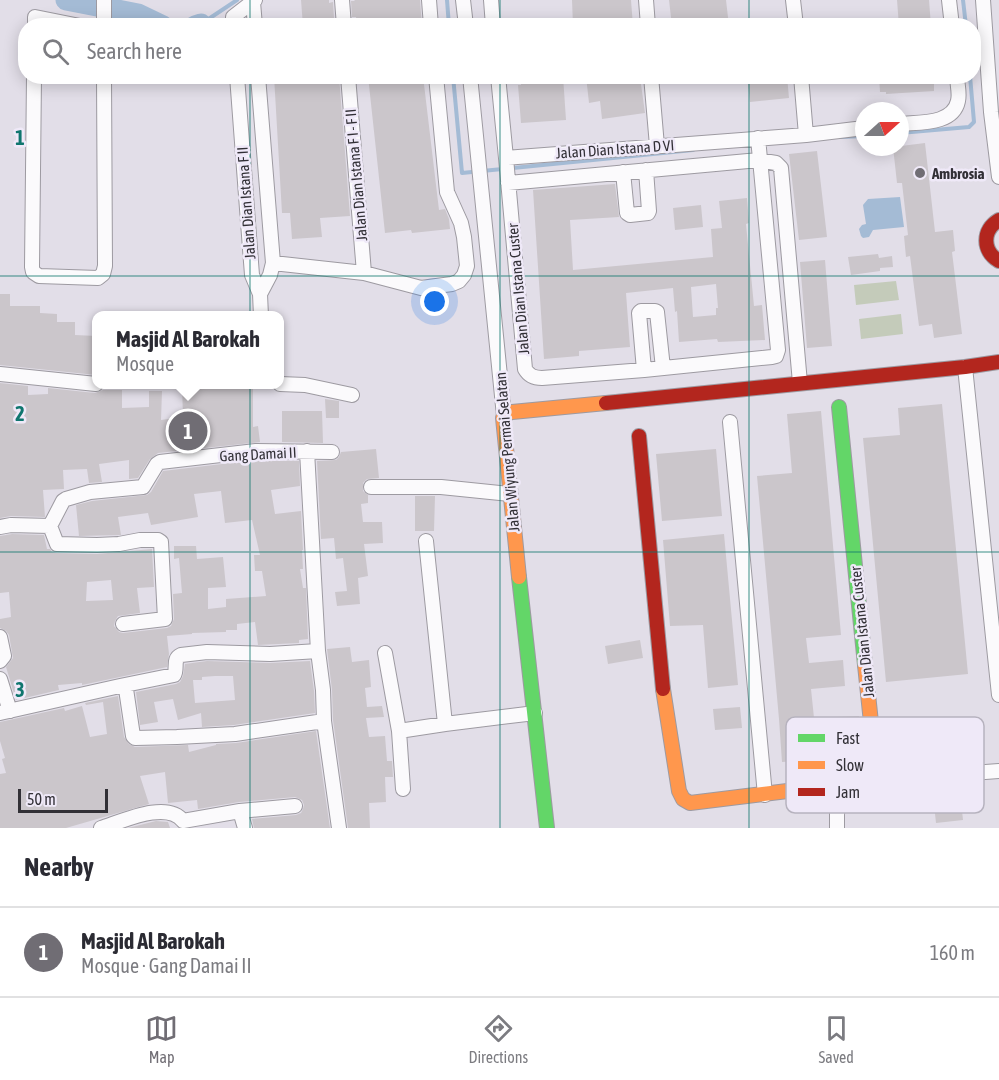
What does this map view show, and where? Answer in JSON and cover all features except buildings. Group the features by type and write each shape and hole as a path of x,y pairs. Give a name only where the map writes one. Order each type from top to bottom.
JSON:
{"street":[{"path":"342,0 343,18"},
{"path":"429,0 430,18"},
{"path":"463,0 465,18"},
{"path":"491,0 492,18"},
{"path":"646,0 647,18"},
{"path":"793,0 795,18"},
{"path":"949,0 951,18"},
{"path":"983,0 991,112 999,177"},
{"path":"104,1 104,18"},
{"path":"233,18 254,1"},
{"path":"254,1 255,18"},
{"path":"34,84 33,272 39,276 98,278 103,274 105,266 104,84"},
{"name":"Jalan Dian Istana F II","path":"238,84 252,275 260,294"},
{"name":"Jalan Dian Istana F II","path":"259,84 273,264 260,294"},
{"name":"Jalan Dian Istana F I - F II","path":"349,84 364,273"},
{"name":"Jalan Dian Istana F II","path":"273,264 364,273 421,288 459,281 464,275 466,266 464,237 461,223 447,192 437,84"},
{"name":"Jalan Wiyung Permai Selatan","path":"471,84 504,416 503,428 547,828"},
{"path":"499,84 507,171 623,172 759,158 776,163 781,168 800,383"},
{"path":"652,84 657,146"},
{"path":"802,84 806,135"},
{"path":"909,123 941,120 949,115 955,110 959,99 958,84"},
{"name":"Jalan Dian Istana D VI","path":"507,171 657,146 758,140 855,129"},
{"name":"Jalan Dian Istana Custer","path":"507,171 527,373 542,378 772,357 778,353 758,140"},
{"path":"623,172 627,213 630,215 649,211 646,170"},
{"path":"999,220 989,226 986,239 988,251 999,261"},
{"path":"260,294 261,311"},
{"path":"644,370 639,313 641,311 656,312 663,368"},
{"path":"640,331 659,329"},
{"path":"504,416 512,412 999,362"},
{"path":"965,367 996,645 999,695"},
{"path":"0,374 92,384"},
{"path":"284,384 352,395"},
{"name":"Jalan Dian Istana Custer","path":"839,407 871,717"},
{"path":"730,422 765,795"},
{"path":"639,436 661,676 679,791 685,802 690,803 786,792"},
{"path":"307,451 324,722 339,828"},
{"name":"Gang Damai II","path":"50,526 66,499 90,492 143,487 160,462 256,452 332,452"},
{"path":"371,487 441,487 510,494"},
{"path":"0,526 50,526 57,544 119,544 140,540 161,542 165,619 123,624"},
{"path":"426,541 446,724"},
{"path":"0,637 4,656 0,661"},
{"path":"0,679 5,712 174,675 176,673 175,661 181,655 207,652 270,654 318,651"},
{"path":"385,652 399,731 403,789"},
{"path":"123,686 126,689 135,738 235,734 324,722"},
{"path":"399,731 535,713"},
{"path":"984,772 999,771"},
{"path":"101,828 137,816 163,812 171,812 179,816 184,825 240,811 295,806"},
{"path":"240,811 245,828"}],"green space":[{"path":"896,281 899,300 856,305 854,285"},
{"path":"901,314 903,334 861,339 859,319"}],"water":[{"path":"900,197 904,227 873,230 869,237 863,238 859,229 866,224 863,205 868,199"}],"waterway":[{"path":"66,0 138,14 146,18"},
{"path":"210,18 237,0"},
{"path":"447,0 448,18"},
{"path":"963,0 965,18"},
{"path":"454,84 462,173 693,150"},
{"path":"909,132 969,127 974,122 971,84"},
{"path":"841,137 855,136"}],"traffic: fast":[{"path":"839,407 865,665"},
{"path":"519,577 547,828"}],"traffic: slow":[{"path":"519,577 503,418 505,414 512,412 606,403"},
{"path":"865,665 870,717"},
{"path":"663,689 679,791 683,799 690,803 786,791"}],"traffic: jam":[{"path":"999,220 989,229 986,240 989,252 999,261"},
{"path":"606,403 999,362"},
{"path":"639,436 663,689"}],"place":[{"name":"Ambrosia","path":"920,173"},
{"name":"Masjid Al Barokah","path":"188,431"}]}
